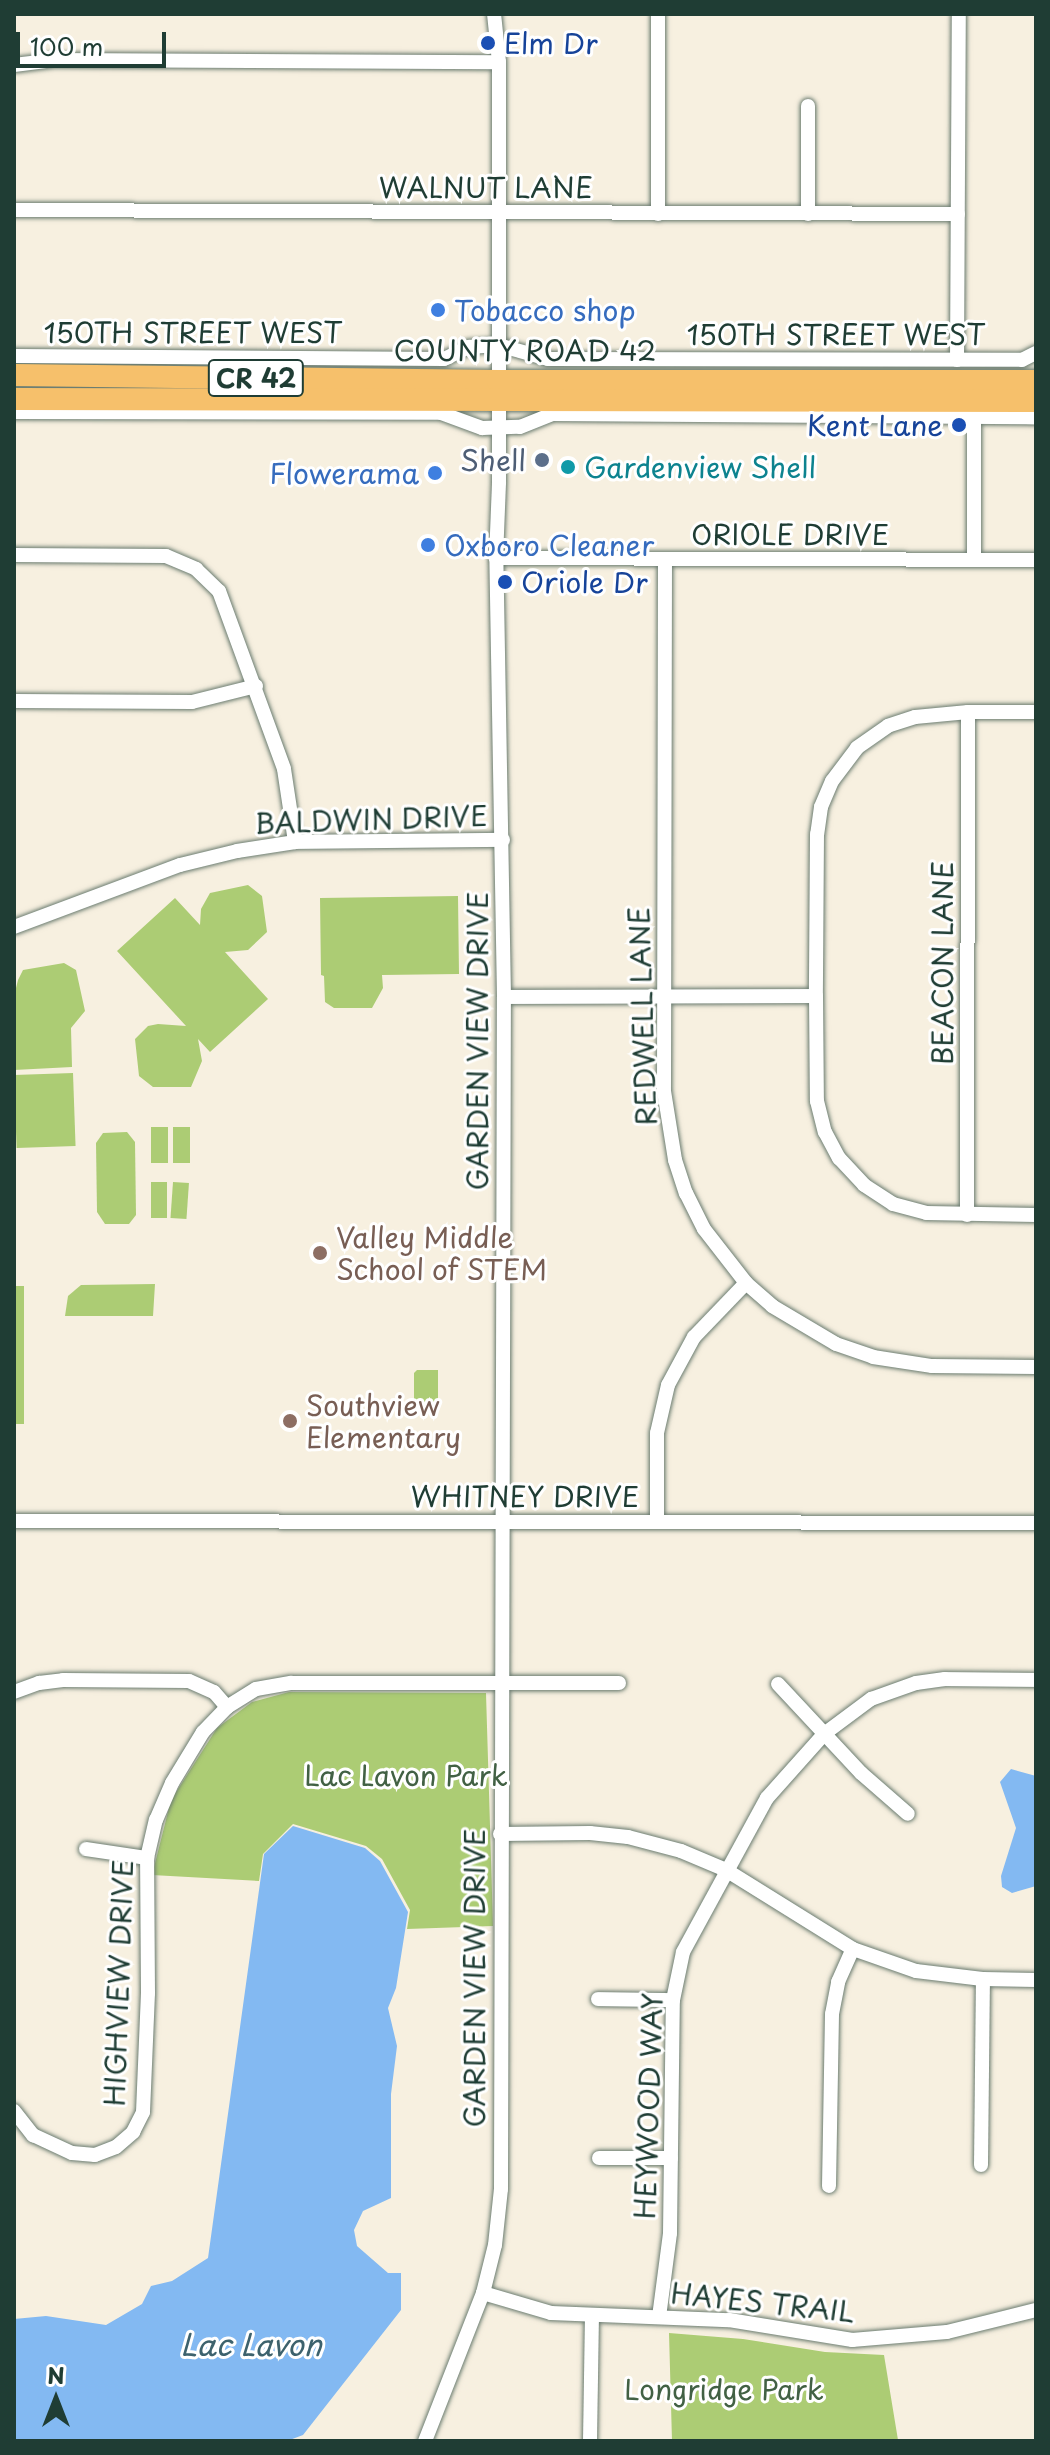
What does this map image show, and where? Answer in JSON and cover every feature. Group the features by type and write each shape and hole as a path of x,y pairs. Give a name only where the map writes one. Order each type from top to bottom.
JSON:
{"highway":[{"name":"COUNTY ROAD 42","path":"14,375 974,409 1036,401"},
{"name":"COUNTY ROAD 42","path":"14,399 1036,381"}],"street":[{"name":"GARDEN VIEW DRIVE","path":"425,2441 483,2293 495,2245 501,2189 500,1522 504,997 496,558 499,62 494,14"},
{"path":"658,14 658,214"},
{"path":"957,360 959,14"},
{"path":"14,65 52,60 499,62"},
{"path":"808,106 808,214"},
{"name":"WALNUT LANE","path":"14,210 958,214"},
{"name":"150TH STREET WEST","path":"14,356 444,359 469,347 498,345 548,359 1022,360 1036,353"},
{"path":"974,409 974,560"},
{"path":"14,412 441,413 482,428 520,427 552,414 974,409 1036,417"},
{"path":"14,555 166,556 196,569 219,591 284,769 295,842"},
{"name":"ORIOLE DRIVE","path":"496,558 1036,560"},
{"name":"REDWELL LANE","path":"665,559 664,1091 675,1160 704,1229 746,1283 805,1328 873,1357 932,1366 1036,1367"},
{"path":"14,701 192,702 256,686"},
{"path":"1036,712 968,712 915,717 888,726 857,748 832,781 821,807 817,834 816,996 817,1101 825,1132 839,1158 864,1185 893,1204 926,1213 1036,1215"},
{"name":"BEACON LANE","path":"967,1215 968,712"},
{"name":"BALDWIN DRIVE","path":"14,927 180,865 237,851 295,842 503,840"},
{"path":"504,997 816,996"},
{"path":"657,1522 657,1433 668,1385 694,1337 746,1283"},
{"name":"WHITNEY DRIVE","path":"14,1521 1036,1523"},
{"name":"HEYWOOD WAY","path":"659,2317 670,2233 673,2000 683,1952 767,1798 824,1734 871,1699 916,1683 945,1679 1036,1680"},
{"path":"14,1692 39,1683 63,1680 189,1681 214,1692 227,1707"},
{"name":"HIGHVIEW DRIVE","path":"14,2111 33,2135 72,2153 95,2155 116,2147 133,2132 143,2112 148,1993 147,1858 156,1820 172,1783 203,1732 227,1707 256,1689 291,1683 619,1683"},
{"path":"778,1684 861,1773 908,1814"},
{"path":"500,1834 628,1837 681,1851 726,1870 853,1949 916,1971 983,1979 1036,1980"},
{"path":"86,1849 147,1858"},
{"path":"829,2186 832,2014 838,1982 853,1949"},
{"path":"981,2165 983,1979"},
{"path":"598,1999 673,2000"},
{"path":"599,2158 671,2158"},
{"name":"HAYES TRAIL","path":"483,2293 551,2313 729,2320 852,2340 947,2332 1036,2310"},
{"path":"590,2441 592,2316"}],"green space":[{"path":"248,885 262,896 267,932 248,950 225,952 268,999 210,1052 198,1039 202,1061 191,1087 153,1087 139,1076 135,1039 148,1026 186,1026 117,951 175,898 200,925 201,909 210,893"},
{"path":"458,896 459,974 382,975 383,988 372,1008 334,1008 325,1002 324,976 321,975 320,898"},
{"path":"64,963 76,970 85,1011 71,1028 72,1067 14,1070 14,996 18,980 23,970"},
{"path":"73,1073 76,1146 17,1148 14,1075"},
{"path":"151,1127 168,1127 168,1163 151,1163"},
{"path":"173,1127 190,1127 190,1163 173,1163"},
{"path":"127,1132 135,1142 136,1215 129,1224 105,1224 97,1212 96,1143 103,1133"},
{"path":"151,1182 167,1182 167,1218 151,1218"},
{"path":"173,1182 189,1183 186,1219 170,1218"},
{"path":"155,1284 153,1316 65,1316 68,1296 81,1285"},
{"path":"14,1286 24,1286 24,1424 14,1424"},
{"path":"417,1370 438,1370 438,1404 414,1403 414,1373"},
{"name":"Lac Lavon Park","path":"289,1692 486,1693 493,1926 407,1929 410,1910 382,1859 366,1846 293,1824 263,1854 259,1881 152,1875 171,1800 217,1728 252,1702"},
{"name":"Longridge Park","path":"669,2333 743,2339 825,2352 884,2355 898,2440 933,2441 672,2441"}],"water":[{"path":"1011,1769 1036,1776 1036,1886 1012,1893 1002,1887 1001,1876 1016,1828 1000,1782"},
{"name":"Lac Lavon","path":"293,1826 365,1848 380,1861 408,1912 396,1988 388,2008 397,2046 391,2094 391,2198 363,2211 354,2230 357,2246 388,2273 401,2273 401,2310 303,2435 287,2441 14,2441 14,2319 46,2316 106,2325 142,2304 151,2286 172,2281 208,2258 264,1854"}],"place":[{"name":"Elm Dr","path":"488,43"},
{"name":"Tobacco shop","path":"438,310"},
{"name":"Kent Lane","path":"959,425"},
{"name":"Shell","path":"542,460"},
{"name":"Gardenview Shell","path":"568,467"},
{"name":"Flowerama","path":"435,473"},
{"name":"Oxboro Cleaner","path":"428,545"},
{"name":"Oriole Dr","path":"505,582"},
{"name":"Valley Middle School of STEM","path":"320,1253"},
{"name":"Southview Elementary","path":"290,1421"}]}
